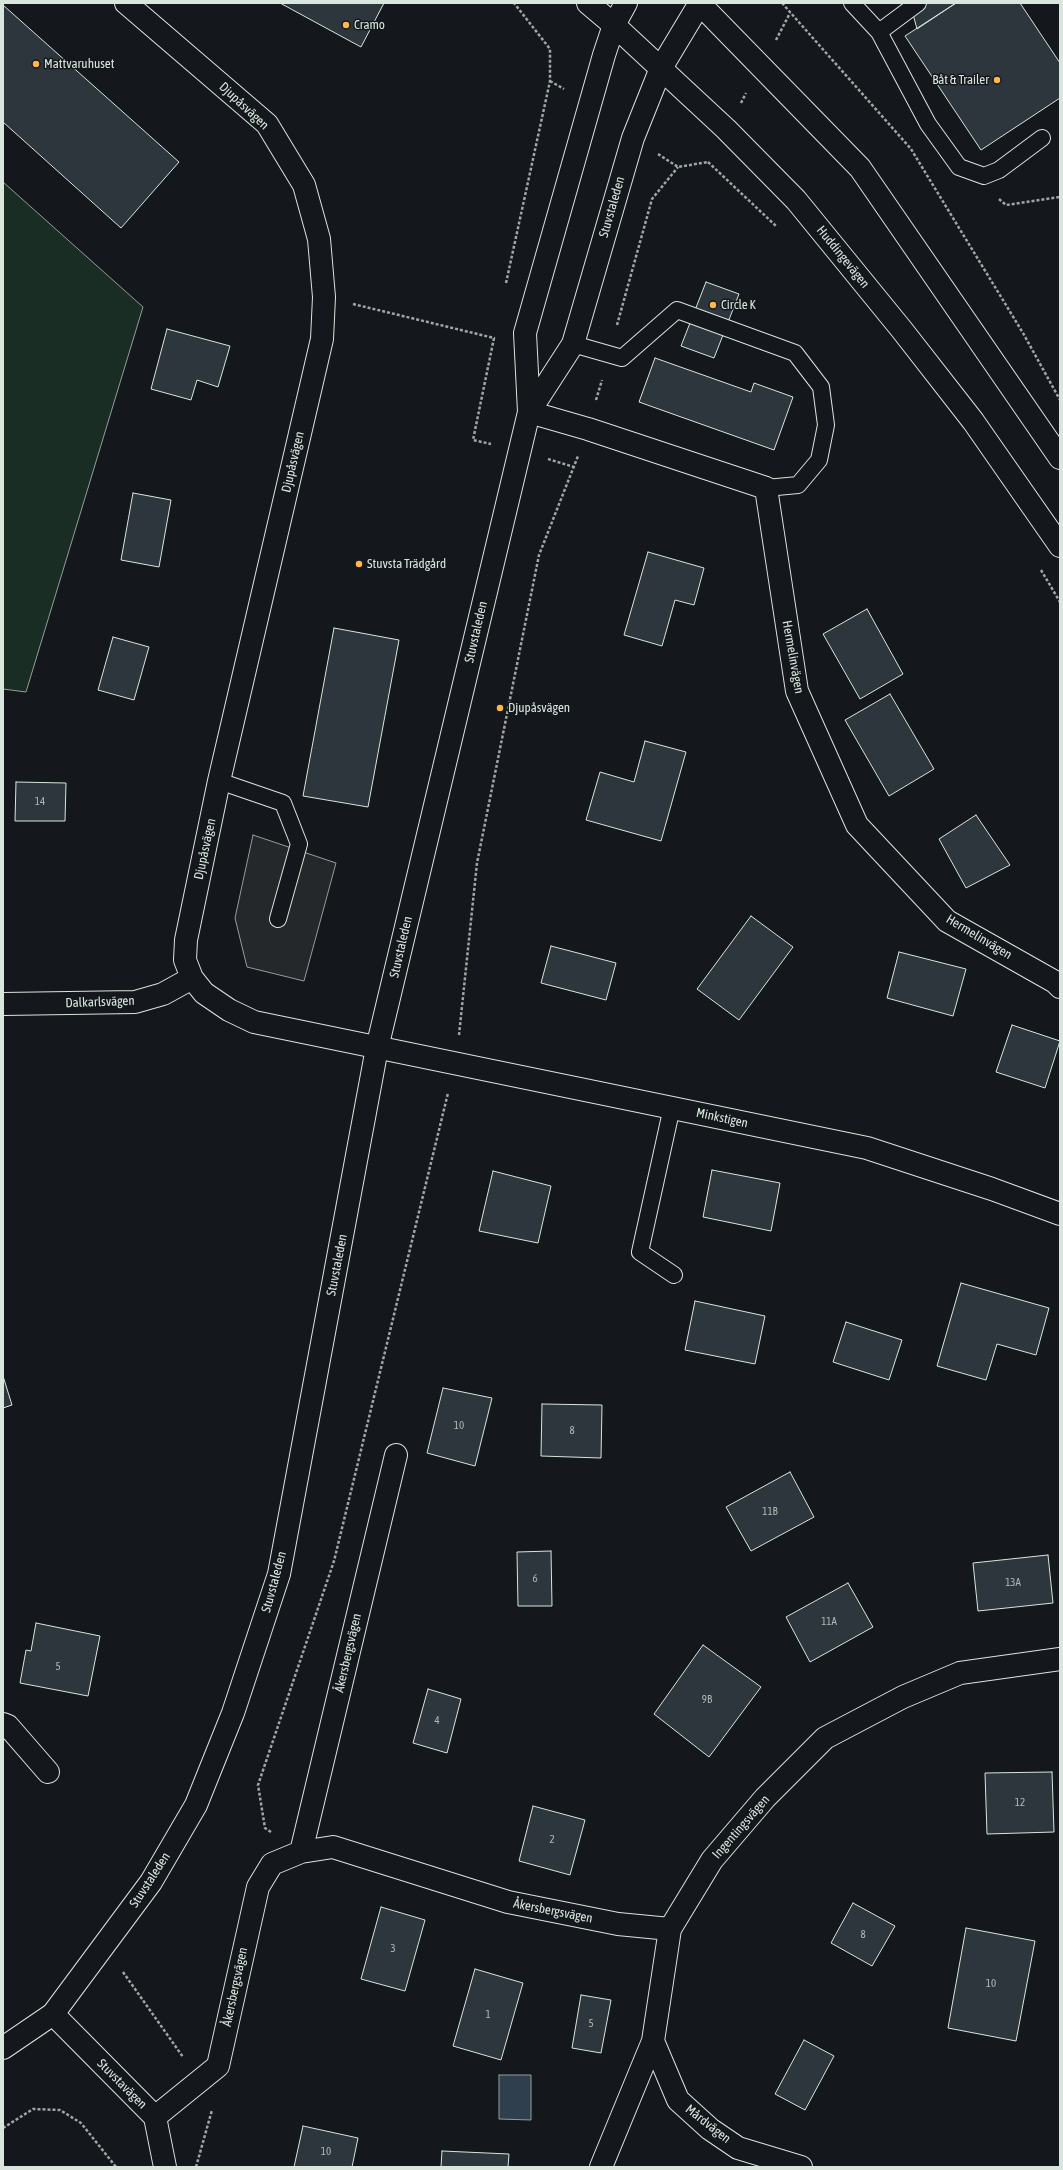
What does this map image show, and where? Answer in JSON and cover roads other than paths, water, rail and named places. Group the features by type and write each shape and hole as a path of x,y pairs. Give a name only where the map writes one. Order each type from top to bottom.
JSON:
{"street":[{"name":"Djupåsvägen","path":"126,3 267,124 304,185 319,239 324,297 322,339 219,781 186,940 184,960 192,978 204,993 229,1010 254,1022 377,1048"},
{"name":"Huddingevägen","path":"588,3 614,25 726,129 796,200 902,330 973,421 1060,546"},
{"name":"Stuvstaleden","path":"530,412 526,332 590,103 614,25 626,3"},
{"name":"Stuvstaleden","path":"3,2048 52,2014 150,1882 193,1812 235,1705 279,1574 377,1048 530,412 573,344 633,138 661,68 699,3"},
{"path":"699,3 785,89 860,168 1060,458"},
{"path":"530,412 588,429 766,488"},
{"name":"Hermelinvägen","path":"766,488 797,691 857,825 947,921 1055,982 1060,987"},
{"name":"Dalkarlsvägen","path":"3,1004 135,1002 163,994 192,978"},
{"name":"Minkstigen","path":"377,1048 867,1148 992,1189 1060,1214"},
{"name":"Åkersbergsvägen","path":"301,1852 396,1455"},
{"name":"Ingentingsvägen","path":"601,2167 653,2041 670,1929 712,1860 765,1798 825,1738 903,1697 960,1672 1060,1659"},
{"path":"3,1724 8,1726 48,1772"},
{"name":"Åkersbergsvägen","path":"155,2117 218,2066 258,1887 272,1864 301,1852 333,1847 508,1902 618,1924 670,1929"},
{"name":"Stuvstavägen","path":"52,2014 155,2117 164,2167"},
{"name":"Mårdvägen","path":"653,2041 678,2100 710,2129 738,2148 801,2167"}],"lane":[{"path":"852,3 879,32 928,124 959,167 984,176 999,170 1042,138"},
{"path":"879,32 918,3"},
{"path":"573,344 622,358 677,310 795,353 821,387 826,425 819,460 798,485 766,488"},
{"path":"219,781 283,802 299,844 278,919"},
{"path":"672,1107 640,1252 674,1275"}],"water":[{"path":"499,2075 531,2075 531,2120 499,2119"}],"place":[{"name":"Cramo","path":"346,25"},
{"name":"Mattvaruhuset","path":"36,64"},
{"name":"Båt & Trailer","path":"997,80"},
{"name":"Circle K","path":"713,305"},
{"name":"Stuvsta Trädgård","path":"359,564"},
{"name":"Djupåsvägen","path":"500,708"}]}
